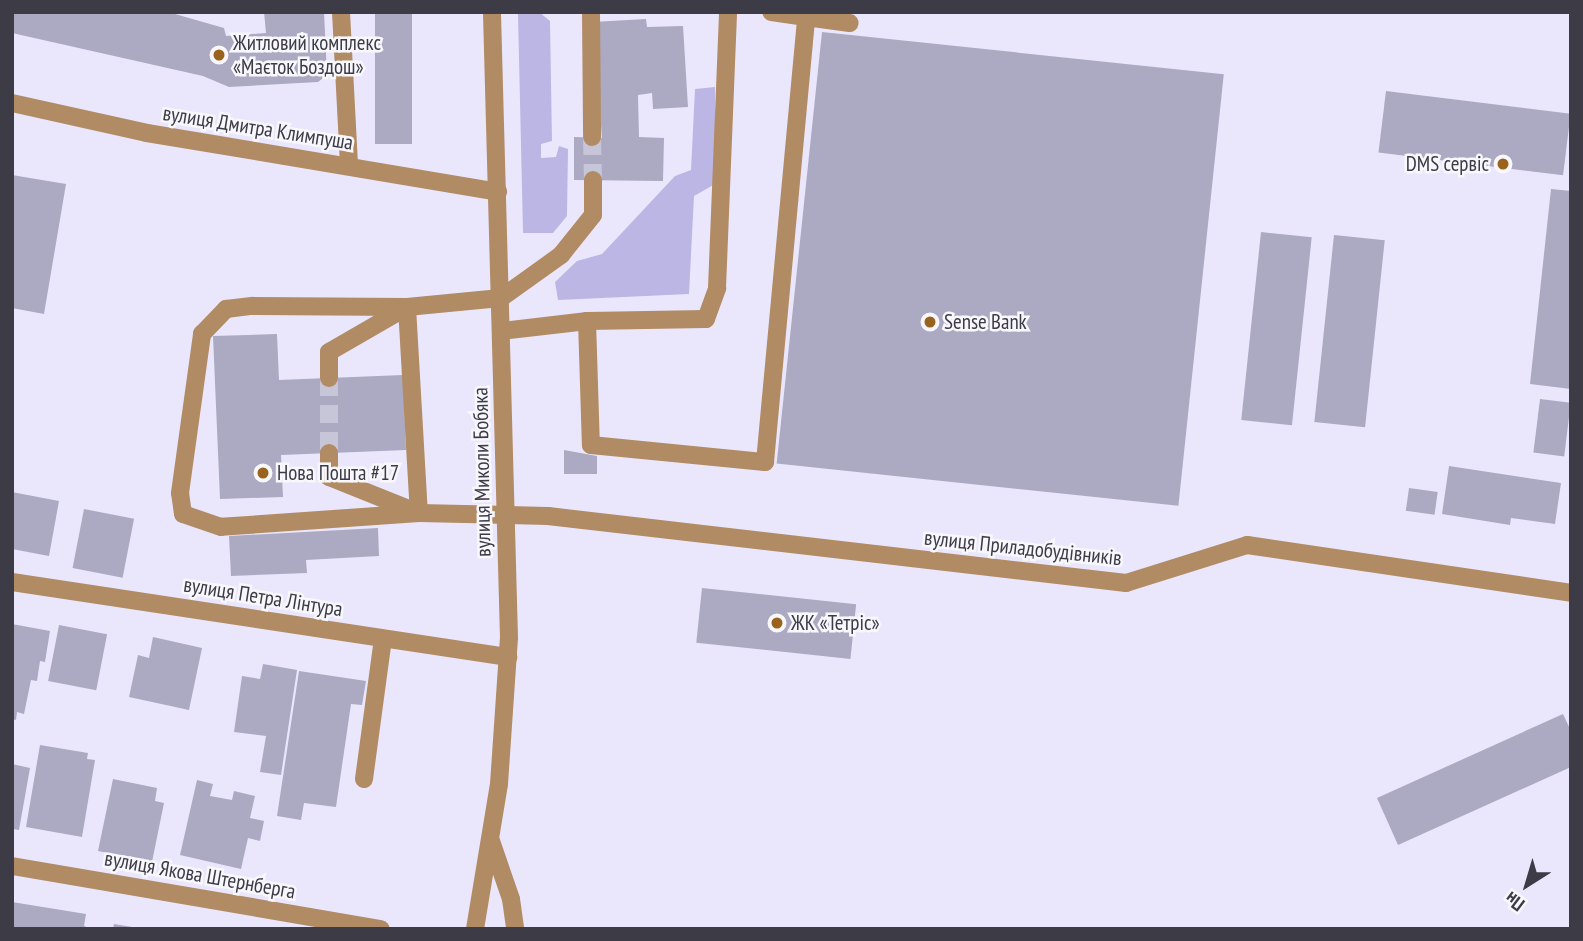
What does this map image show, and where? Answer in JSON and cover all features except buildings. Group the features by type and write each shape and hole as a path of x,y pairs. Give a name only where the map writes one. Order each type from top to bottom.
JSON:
{"street":[{"path":"341,12 349,166"},
{"name":"вулиця Миколи Бобяка","path":"475,929 499,785 508,657 492,12"},
{"path":"591,12 592,137"},
{"path":"502,331 587,321 706,319 717,288 728,12"},
{"path":"771,12 850,23"},
{"path":"587,321 592,445 765,462 806,17"},
{"name":"вулиця Дмитра Климпуша","path":"12,103 146,133 498,192"},
{"path":"329,378 329,352 407,307 501,298 561,254 593,215 593,180"},
{"name":"вулиця Приладобудівників","path":"407,307 252,306 226,309 212,320 202,334 196,360 180,493 183,514 194,522 221,527 419,513 506,513 1126,583 1247,545 1571,593"},
{"path":"330,453 330,477 419,513 407,307"},
{"name":"вулиця Петра Лінтура","path":"12,582 508,657"},
{"path":"365,779 383,639"},
{"path":"491,839 511,899 514,929"},
{"name":"вулиця Якова Штернберга","path":"12,866 381,929"}],"shaded area":[{"path":"539,12 550,21 552,141 541,144 541,158 556,157 559,146 568,149 567,216 553,233 523,233 518,14"},
{"path":"715,87 715,184 694,196 689,294 558,300 555,282 577,261 602,254 675,176 691,170 695,89"}],"tunnel":[{"path":"592,137 593,180"},
{"path":"329,378 329,453"}],"place":[{"name":"Житловий комплекс «Маєток Боздош»","path":"219,55"},
{"name":"DMS сервіс","path":"1503,164"},
{"name":"Sense Bank","path":"930,322"},
{"name":"Нова Пошта #17","path":"263,473"},
{"name":"ЖК «Тетріс»","path":"777,623"}]}
